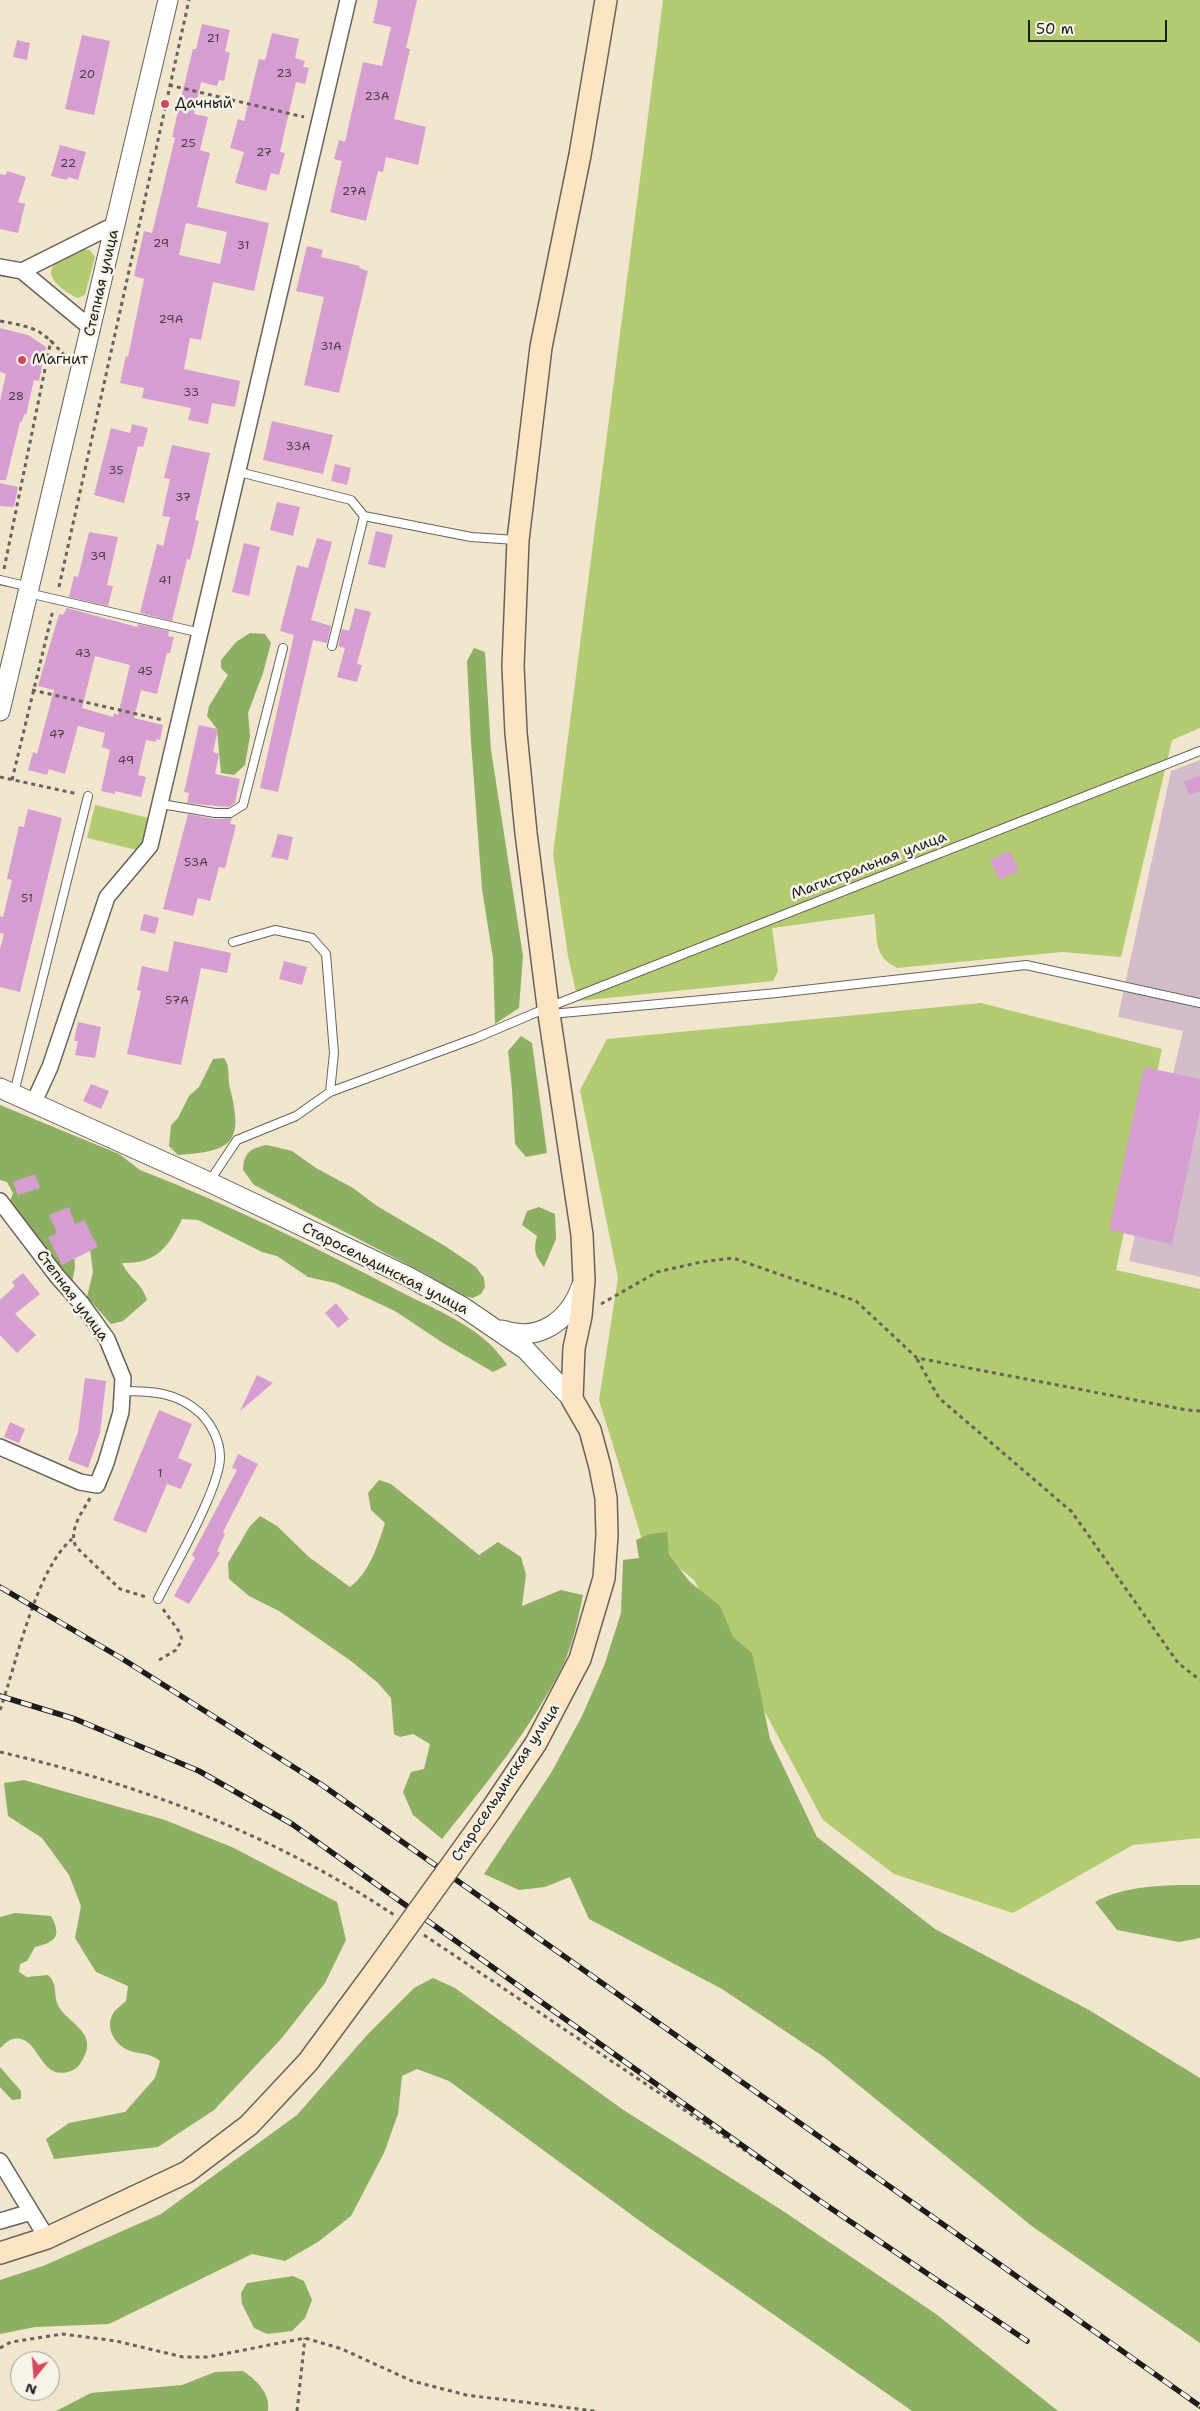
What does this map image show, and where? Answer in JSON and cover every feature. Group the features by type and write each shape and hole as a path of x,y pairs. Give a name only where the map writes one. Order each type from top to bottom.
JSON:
{"main road":[{"path":"572,1399 574,1348 581,1316 584,1280 582,1235 549,1011 516,733 513,666 518,540 541,347 580,155 606,0"},
{"name":"Старосельдинская улица","path":"0,2253 47,2238 188,2172 249,2125 308,2062 491,1810 536,1743 580,1659 604,1578 607,1535 604,1490 590,1430 572,1399"}],"street":[{"name":"Степная улица","path":"0,711 92,329 168,0"},
{"path":"33,1104 50,1067 108,897 150,846 348,0"},
{"path":"22,271 116,224"},
{"path":"0,267 22,271 92,329"},
{"name":"Старосельдинская улица","path":"7,1092 210,1182 409,1277 493,1327 526,1350 572,1399"},
{"name":"Степная улица","path":"0,1202 57,1276 81,1302 107,1340 123,1378 121,1412 106,1463 97,1484"},
{"path":"493,1327 520,1334 539,1330 560,1321 576,1301 584,1280"},
{"path":"0,1447 80,1482 97,1484"},
{"path":"0,2161 47,2238"},
{"path":"0,2221 31,2212"}],"lane":[{"path":"239,472 351,500 364,516 471,537 518,540"},
{"path":"332,646 364,516"},
{"path":"1,581 56,599 201,633"},
{"path":"161,804 223,813 230,813 243,805 283,648"},
{"name":"Магистральная улица","path":"210,1182 237,1140 296,1116 330,1092 549,1011 1200,751"},
{"path":"7,1092 88,796"},
{"path":"233,942 275,930 312,938 326,954 334,1053 330,1092"},
{"path":"549,1011 777,993 1026,965 1200,1003"},
{"path":"122,1391 148,1391 171,1395 187,1402 205,1418 218,1441 220,1457 217,1475 196,1524 158,1599"}],"path":[{"path":"12,780 32,690 56,599 189,0"},
{"path":"169,85 320,121"},
{"path":"0,321 36,328 51,340 69,360"},
{"path":"1,581 51,340"},
{"path":"32,690 180,724"},
{"path":"0,777 88,796"},
{"path":"581,1316 657,1272 701,1262 733,1258 856,1302 917,1358 939,1398 1072,1512 1178,1663 1200,1680"},
{"path":"917,1358 1200,1411"},
{"path":"97,1484 73,1531 72,1539 76,1547 120,1589 158,1599 169,1620 180,1633 182,1640 176,1650 159,1660"},
{"path":"0,1710 40,1588 61,1548 72,1539"},
{"path":"0,1752 98,1777 158,1796 280,1848 398,1917"},
{"path":"422,1934 820,2201"},
{"path":"0,2348 12,2342 63,2334 116,2341 183,2357 208,2356 305,2338 342,2349 412,2380 466,2395 595,2411"},
{"path":"297,2411 305,2338"}],"shaded area":[{"path":"1200,760 1200,1277 1129,1261 1183,1031 1118,1017 1171,771"}],"green space":[{"path":"663,0 1200,0 1200,728 1172,740 1121,957 1062,952 897,968 883,957 880,951 874,914 772,928 778,971 773,981 578,1001 568,956 553,854"},
{"path":"83,249 90,250 95,257 85,295 78,298 63,289 53,279 51,274 55,264 61,259"},
{"path":"250,633 265,634 271,643 263,673 248,713 250,736 245,765 234,775 221,773 217,729 207,716 209,706 228,675 221,668 221,660 236,642"},
{"path":"474,648 485,652 491,750 523,956 519,1008 495,1024 493,958 482,889 471,742 467,661"},
{"path":"95,805 149,818 141,851 87,838"},
{"path":"981,1003 1162,1049 1116,1270 1200,1289 1200,1838 1133,1845 1013,1913 894,1874 823,1820 694,1580 641,1536 599,1400 618,1278 580,1090 607,1039"},
{"path":"521,1036 532,1043 547,1153 526,1157 515,1144 508,1051"},
{"path":"224,1058 228,1069 234,1107 234,1133 230,1141 222,1147 211,1151 178,1155 169,1146 171,1125 178,1118 189,1096 199,1087 213,1059"},
{"path":"0,1105 119,1154 140,1170 269,1226 457,1320 485,1340 507,1365 493,1372 443,1343 395,1311 335,1283 308,1277 277,1256 262,1252 198,1220 182,1219 166,1246 152,1257 134,1263 122,1263 142,1289 147,1300 123,1321 111,1324 87,1297 93,1272 90,1249 74,1252 75,1267 72,1283 8,1207 13,1193 7,1182 0,1180"},
{"path":"267,1145 292,1151 316,1168 353,1188 377,1206 445,1246 476,1267 484,1278 485,1287 481,1294 473,1298 459,1295 428,1275 254,1185 243,1170 245,1159 253,1149"},
{"path":"539,1207 555,1214 556,1239 544,1267 536,1253 537,1236 522,1225 527,1211"},
{"path":"379,1480 391,1484 479,1555 498,1542 521,1557 526,1575 522,1606 561,1590 583,1595 570,1649 550,1689 507,1755 442,1839 413,1815 403,1792 411,1772 424,1769 430,1744 413,1734 400,1737 394,1734 391,1698 378,1683 351,1661 279,1611 249,1596 229,1579 228,1563 250,1526 260,1516 277,1526 309,1557 350,1587 368,1566 385,1523 371,1510 368,1493"},
{"path":"667,1532 669,1555 690,1582 720,1606 733,1637 752,1653 770,1739 817,1837 935,1929 1089,2010 1200,2078 1200,2343 1033,2227 824,2057 722,1989 589,1919 570,1877 545,1887 519,1890 484,1874 551,1773 582,1716 604,1666 621,1613 623,1560 639,1558 636,1540 649,1534"},
{"path":"24,1780 165,1820 234,1848 337,1902 346,1940 325,1983 281,2039 214,2110 158,2147 54,2159 46,2139 69,2123 125,2112 155,2078 160,2061 147,2054 128,2050 119,2044 112,2034 110,2029 111,2017 126,2001 128,1986 96,1972 75,1938 81,1906 69,1875 42,1838 8,1816 4,1783"},
{"path":"1200,1885 1200,1938 1179,1942 1117,1930 1095,1902 1107,1896 1132,1889"},
{"path":"15,1913 51,1916 54,1923 56,1929 55,1937 48,1943 35,1947 27,1961 20,1964 19,1972 27,1977 48,1975 53,1983 59,2007 84,2034 87,2048 84,2057 79,2065 71,2071 60,2073 52,2070 45,2065 29,2043 22,2039 8,2041 0,2048 0,1917"},
{"path":"433,1978 455,1988 622,2109 780,2209 936,2314 1058,2411 912,2411 648,2227 449,2081 417,2069 402,2076 398,2114 384,2153 351,2216 318,2242 285,2261 252,2254 109,2324 35,2327 0,2334 0,2280 43,2266 161,2214 297,2115 368,2034 414,1988"},
{"path":"0,2067 21,2091 21,2099 12,2100 0,2087"},
{"path":"293,2276 304,2281 312,2300 305,2318 292,2331 267,2334 254,2328 242,2304 241,2293 247,2283"},
{"path":"243,2371 262,2388 267,2398 268,2411 56,2411 91,2393 182,2385 215,2372"}],"building":[{"path":"378,0 417,0 406,48 410,49 394,119 426,127 418,165 386,157 383,172 378,171 366,221 330,212 342,161 334,159 339,140 345,142 363,62 382,66 391,27 373,23"},
{"path":"202,24 230,30 225,51 230,53 224,81 219,80 217,86 201,82 194,114 208,117 200,150 210,153 197,207 269,223 254,291 213,282 201,340 190,338 184,369 240,381 235,407 212,403 208,424 188,420 191,408 142,398 144,388 120,383 126,356 128,357 144,279 134,276 144,231 152,233 175,138 172,137 182,94 193,49 196,49","holes":["186,223 227,232 220,264 179,255"]},
{"path":"272,33 299,39 295,58 305,61 303,67 309,68 305,84 296,82 280,152 285,153 279,175 271,173 266,191 235,183 244,152 230,148 238,119 244,121 259,59 265,60"},
{"path":"82,35 110,41 94,115 65,109"},
{"path":"17,40 30,43 27,60 13,57"},
{"path":"60,145 86,152 78,180 68,177 67,180 51,176"},
{"path":"7,171 26,177 18,202 25,204 18,233 0,229 0,174 6,175"},
{"path":"307,246 323,250 321,257 360,266 359,268 368,271 339,393 304,385 324,297 296,291"},
{"path":"0,328 28,335 46,347 39,381 34,380 26,415 24,414 22,422 20,422 6,480 0,480 0,401 6,374 0,372"},
{"path":"272,421 333,435 323,474 263,460"},
{"path":"132,424 148,428 143,447 138,446 124,503 94,495 111,428 130,433"},
{"path":"172,445 210,453 195,520 199,521 190,560 187,559 172,621 140,613 157,544 163,546 170,517 162,516 170,479 164,478"},
{"path":"335,464 351,468 347,485 331,481"},
{"path":"0,483 18,487 14,507 0,506"},
{"path":"277,502 300,507 293,536 270,530"},
{"path":"376,531 393,535 385,568 368,564"},
{"path":"89,532 118,537 107,585 113,586 108,606 69,597 74,576 78,577"},
{"path":"317,538 332,542 311,620 331,626 327,643 313,640 278,792 260,788 294,635 280,631 297,565 308,568"},
{"path":"244,543 260,547 249,596 232,592"},
{"path":"67,608 137,627 138,624 169,631 168,636 174,637 170,653 167,653 157,694 141,690 134,718 163,725 160,740 156,739 156,742 146,740 138,775 146,777 141,797 115,791 115,794 101,791 110,750 102,747 105,733 78,726 65,774 49,769 47,775 28,770 33,752 37,754 54,690 38,686 59,614 63,615","holes":["95,656 130,665 118,715 114,713 113,717 82,708"]},
{"path":"355,608 371,612 357,664 362,665 357,682 337,677 345,648 338,646 342,629 349,631"},
{"path":"199,725 218,729 213,752 219,754 215,774 240,779 235,803 228,807 187,803 189,793 184,792"},
{"path":"1200,776 1200,791 1189,795 1184,782"},
{"path":"28,809 62,818 20,992 0,987 0,949 4,934 0,933 0,916 3,917 12,880 7,879 19,826 24,827"},
{"path":"188,814 214,819 232,818 230,824 236,825 225,868 219,867 210,901 198,898 193,916 163,909"},
{"path":"278,834 293,837 288,860 271,857"},
{"path":"1010,851 1019,871 999,880 990,860"},
{"path":"144,914 159,918 155,934 140,930"},
{"path":"174,941 231,953 227,973 201,968 181,1065 127,1054 141,991 137,990 142,966 168,972"},
{"path":"284,961 307,967 302,985 279,979"},
{"path":"78,1022 101,1027 95,1058 75,1055 78,1041 74,1041"},
{"path":"1144,1067 1200,1079 1200,1111 1172,1244 1109,1230"},
{"path":"91,1084 109,1091 101,1109 83,1101"},
{"path":"35,1174 40,1188 18,1195 13,1182"},
{"path":"69,1207 75,1224 84,1220 98,1247 62,1265 48,1237 57,1233 49,1215"},
{"path":"23,1273 40,1294 15,1314 36,1335 17,1353 0,1335 0,1298 15,1286 12,1282"},
{"path":"336,1303 349,1319 338,1328 325,1313"},
{"path":"257,1375 273,1383 240,1411"},
{"path":"85,1378 106,1381 100,1433 88,1468 68,1460 78,1432"},
{"path":"159,1410 192,1424 178,1458 192,1464 181,1489 167,1484 146,1533 113,1520"},
{"path":"10,1422 25,1429 19,1443 4,1437"},
{"path":"238,1454 258,1464 223,1532 225,1534 217,1551 220,1553 189,1604 174,1596 195,1558 192,1555 237,1470 232,1468"}],"railway":[{"path":"0,1587 121,1658 322,1785 1200,2406"},
{"path":"0,1696 75,1719 199,1771 292,1824 820,2201 1027,2341"}],"place":[{"name":"Дачный","path":"165,104"},
{"name":"Магнит","path":"22,360"}]}
